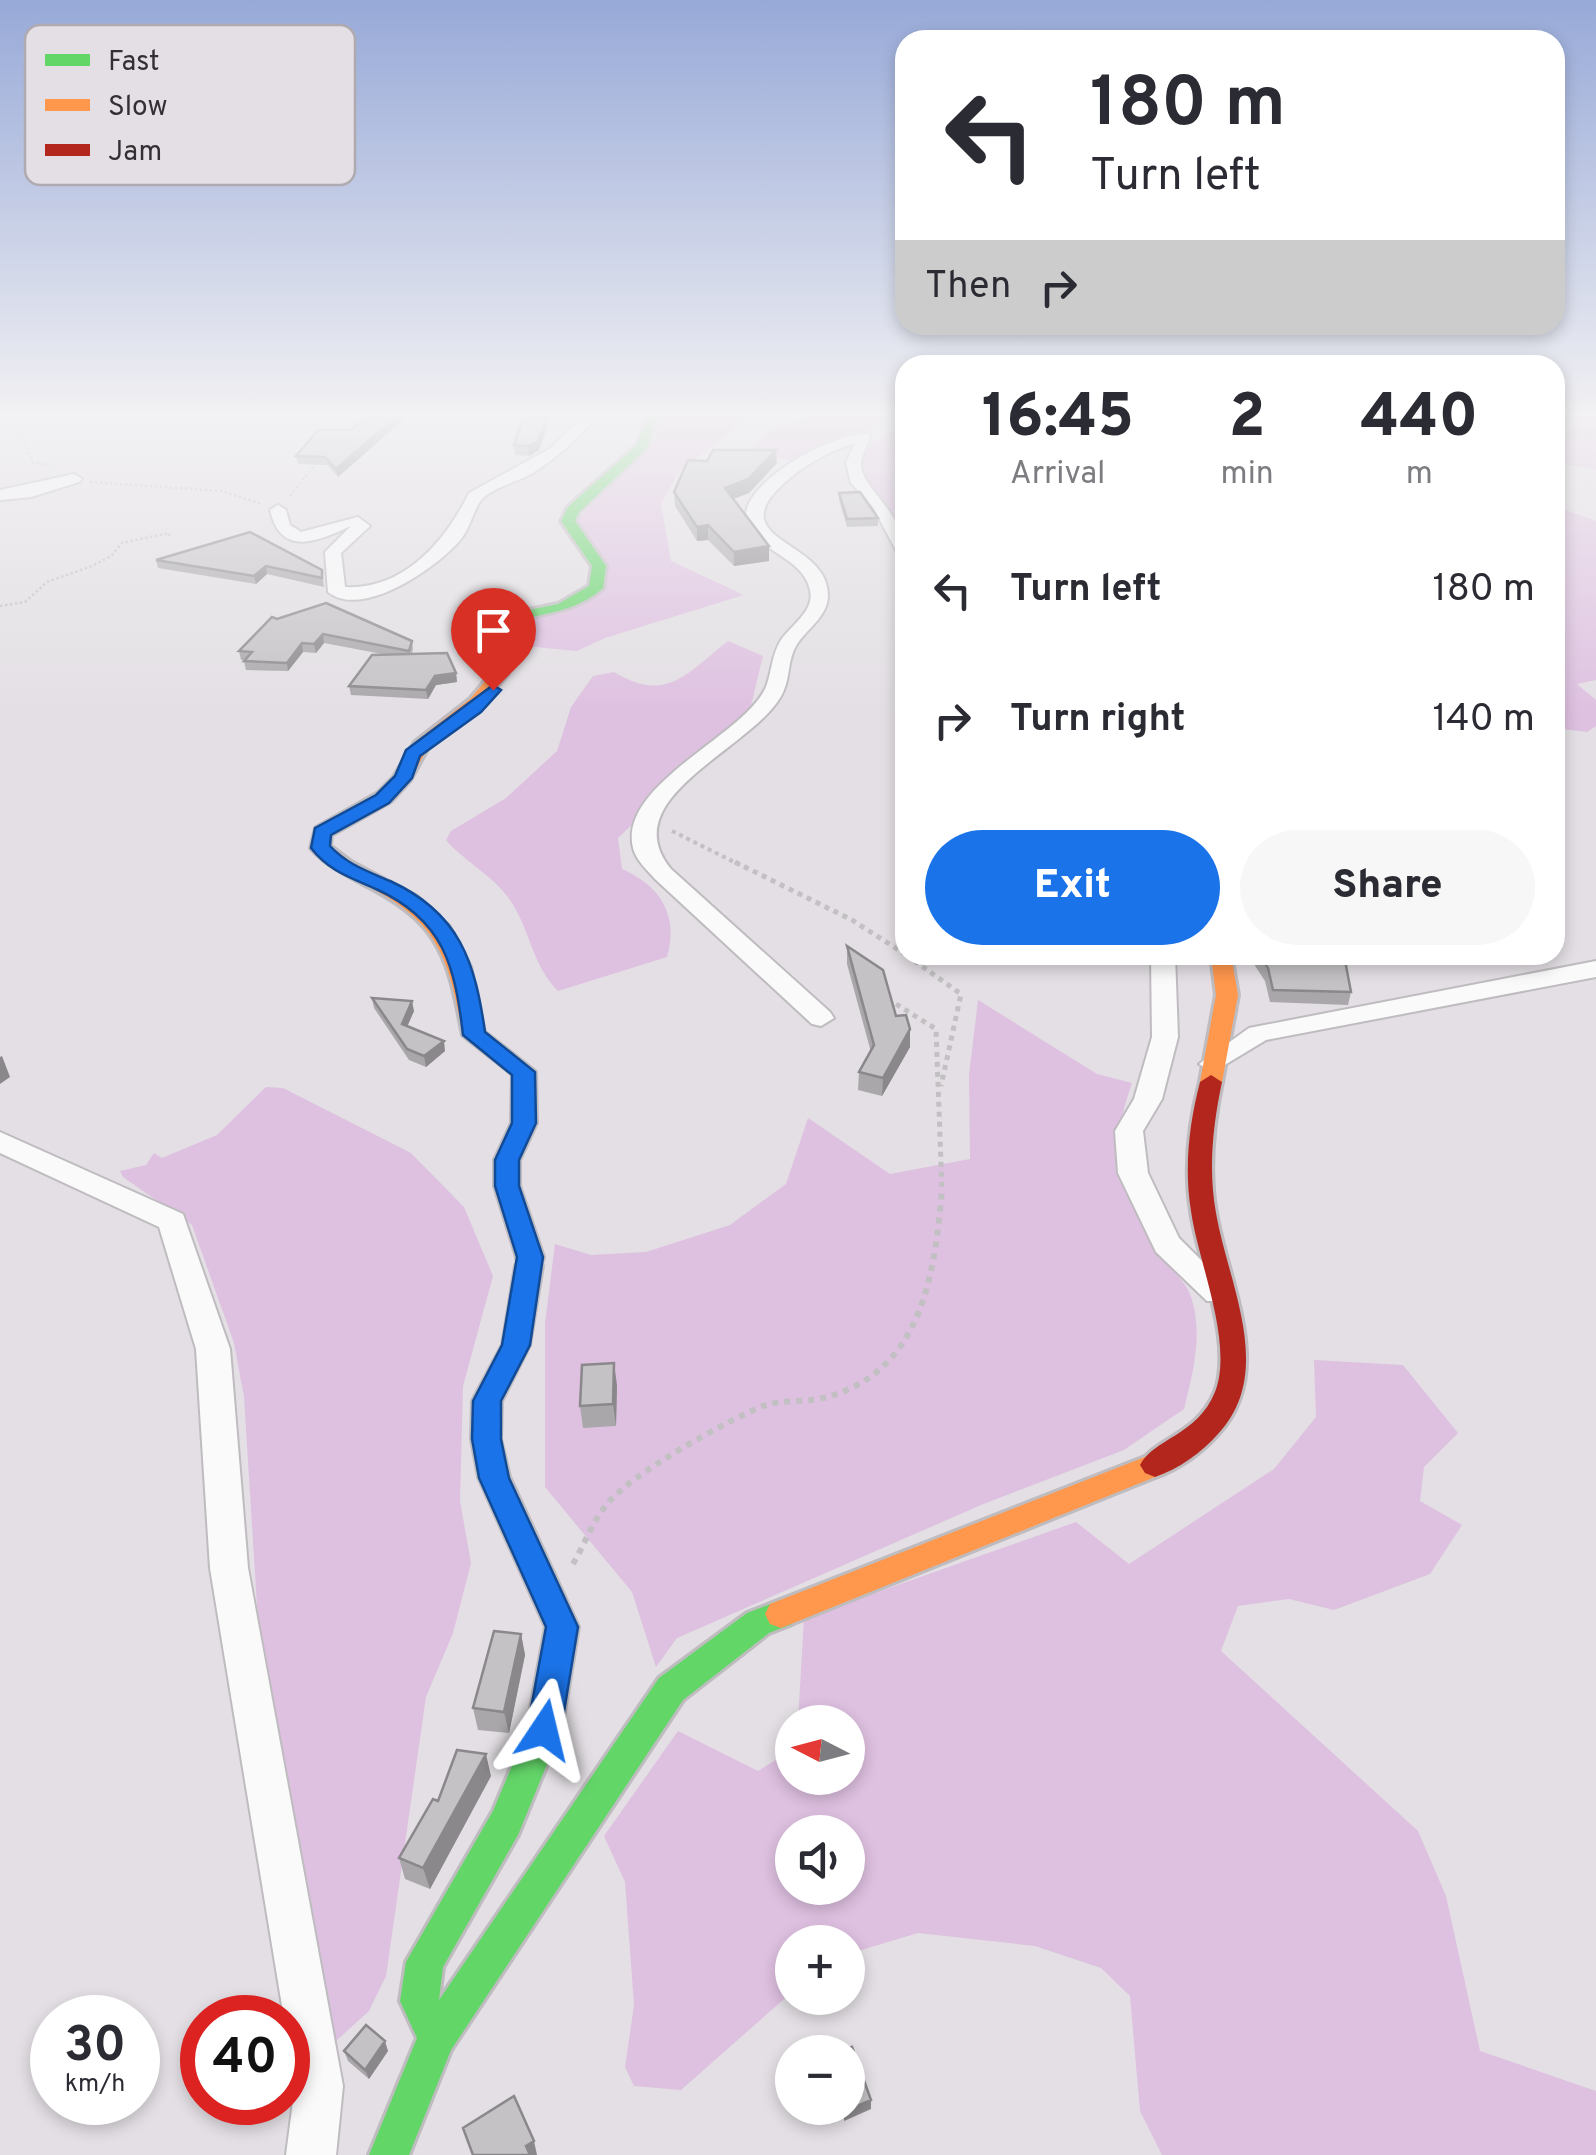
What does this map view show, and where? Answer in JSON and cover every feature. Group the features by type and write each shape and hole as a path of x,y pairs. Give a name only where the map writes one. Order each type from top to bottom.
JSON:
{"street":[{"path":"279,515 282,528 297,537 315,536 352,520 362,526 333,552 337,592 350,595 397,583 421,568 472,515"},
{"path":"436,2037 419,2002 425,1962 506,1824 544,1730 562,1627 494,1478 486,1439 487,1401 516,1345 530,1257 507,1186 507,1160 524,1123 524,1072 474,1035 468,990 454,944 428,913 387,887 338,867 320,848 322,832 382,799 404,778 412,754 493,690 500,673 467,638 481,624 562,608 596,588 600,566 568,522 571,515"},
{"path":"752,515 769,539 814,577 818,603 783,651 778,682 764,711 724,738 661,800 642,827 644,849 663,874 821,1018"},
{"path":"1163,965 1165,1037 1148,1099 1130,1131 1132,1173 1166,1244 1223,1297"},
{"path":"389,2155 436,2037 671,1689 758,1623 1131,1476 1190,1448 1212,1426 1229,1400 1233,1371 1223,1297 1200,1192 1201,1129 1229,992 1222,965"},
{"path":"1213,1064 1258,1034 1596,968"},
{"path":"0,1142 172,1221 213,1349 229,1568 318,2086 312,2155"}],"path":[{"path":"0,606 26,602 47,582 92,566 111,556 122,543 169,533 170,538"},
{"path":"661,800 672,831 852,920 895,948"},
{"path":"919,965 961,994 939,1096"},
{"path":"552,1602 606,1504 639,1476 764,1405 826,1398 878,1374 904,1343 935,1270 943,1178 936,1029 896,1004"}],"shaded area":[{"path":"582,515 663,515 671,561 744,595 605,638 577,651 524,646 504,625 564,612 601,576 577,520"},
{"path":"1565,515 1596,521 1596,680 1577,684 1596,700 1596,726 1587,732 1565,729"},
{"path":"728,641 763,656 749,714 618,838 622,869 647,884 664,904 671,928 667,957 558,991 542,970 510,900 446,840 451,831 506,798 557,751 571,707 593,676 614,672 632,681 663,685 688,673"},
{"path":"978,1000 1097,1074 1132,1083 1119,1134 1121,1174 1136,1212 1166,1262 1188,1289 1194,1308 1196,1352 1184,1409 1124,1450 981,1505 677,1638 656,1667 632,1592 545,1487 545,1323 555,1244 591,1255 646,1252 730,1225 786,1184 808,1118 890,1174 970,1159 969,1075"},
{"path":"266,1087 283,1088 411,1153 464,1207 493,1276 463,1386 460,1501 471,1563 453,1633 426,1697 386,1976 369,2011 336,2041 322,2005 264,1718 244,1397 234,1343 192,1225 120,1171 146,1165 154,1153 162,1158 217,1135"},
{"path":"1314,1360 1403,1365 1458,1433 1424,1467 1420,1501 1462,1525 1430,1574 1334,1610 1289,1599 1238,1606 1221,1651 1418,1831 1446,1896 1480,2051 1596,2091 1596,2155 1162,2155 1140,2111 1130,1996 1101,1968 1035,1946 918,1933 865,1949 865,1925 775,1925 775,2007 681,2090 634,2086 625,2067 634,2005 625,1882 604,1836 678,1731 758,1771 775,1760 775,1795 865,1795 865,1705 799,1705 804,1618 1076,1522 1129,1564 1274,1469 1316,1417"}],"building":[{"path":"689,515 745,515 769,546 734,552 708,525 697,527"},
{"path":"846,515 876,515 878,518 847,519"},
{"path":"250,532 322,570 322,578 266,566 254,576 156,560"},
{"path":"326,603 412,641 409,651 323,634 314,644 302,643 287,663 244,661 252,652 239,651 272,617 277,619"},
{"path":"447,653 456,673 435,676 426,690 349,686 372,655"},
{"path":"847,946 883,970 896,1016 906,1015 910,1029 883,1078 859,1072 874,1045"},
{"path":"1266,965 1346,965 1351,992 1273,990"},
{"path":"372,998 412,1001 402,1024 444,1041 424,1056 407,1049"},
{"path":"614,1363 613,1404 580,1406 582,1365"},
{"path":"494,1631 521,1634 504,1712 473,1708"},
{"path":"457,1750 486,1754 423,1868 399,1858 433,1799 438,1801"},
{"path":"366,2025 385,2041 365,2070 344,2051"},
{"path":"514,2096 534,2141 526,2146 530,2155 473,2155 463,2128"}],"traffic: fast":[{"path":"487,659 467,638 481,624 562,608 596,588 599,566 568,521 571,515"},
{"path":"437,2037 419,2001 425,1962 506,1823 544,1730 562,1627 494,1477 486,1439 487,1401 516,1345 529,1266"},
{"path":"389,2155 437,2037 671,1689 758,1623 781,1614"}],"traffic: slow":[{"path":"487,659 500,673 493,684 425,741 401,780 385,797 322,832 320,848 344,866 410,901 442,931 460,967 474,1035 524,1072 524,1123 507,1160 507,1186 530,1257 529,1266"},
{"path":"1211,1082 1227,995 1222,965"},
{"path":"781,1614 1155,1465"}],"traffic: jam":[{"path":"1155,1465 1195,1441 1219,1415 1231,1386 1229,1323 1203,1212 1200,1179 1202,1130 1211,1082"}],"route":[{"path":"493,690 412,754 404,778 382,799 322,832 320,848 338,867 387,887 428,913 454,944 468,990 474,1035 524,1072 524,1123 507,1160 507,1186 530,1257 516,1345 487,1401 486,1439 494,1478 562,1627 544,1730"}]}
